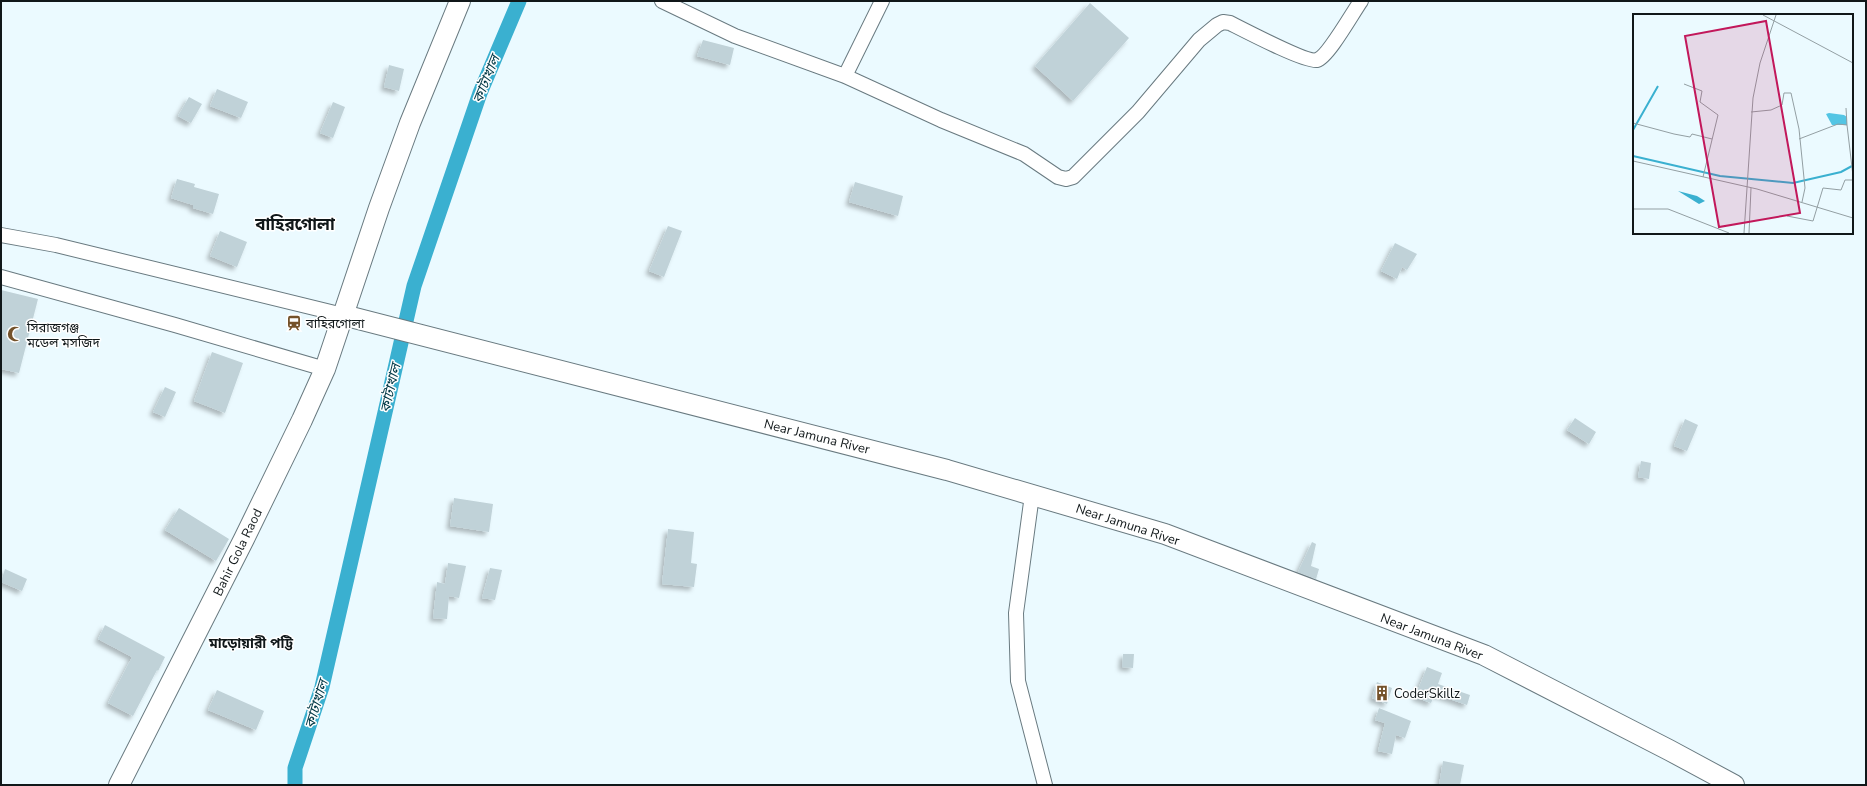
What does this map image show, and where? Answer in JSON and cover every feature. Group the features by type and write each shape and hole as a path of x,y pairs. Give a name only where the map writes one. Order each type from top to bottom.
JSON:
{"street":[{"name":"Bahir Gola Raod","path":"119,785 244,539 325,369 352,317 379,208 410,123 460,1"},
{"path":"662,1 735,36 845,76 942,120 1024,154 1058,177 1066,179 1073,177 1138,112 1199,40 1217,25 1222,22 1230,23 1294,53 1315,61 1319,60 1333,44 1360,1"},
{"path":"845,76 882,1"},
{"path":"1,235 56,245 352,317"},
{"path":"1,277 175,325 325,369"},
{"name":"Near Jamuna River","path":"352,317 947,470 1166,534 1484,655 1734,785"},
{"path":"1032,494 1016,613 1018,681 1045,785"}],"building":[{"path":"1090,3 1129,38 1073,101 1035,66"},
{"path":"703,40 734,48 730,65 697,56"},
{"path":"389,65 404,69 399,91 384,87"},
{"path":"217,89 248,102 241,118 210,106"},
{"path":"189,97 202,104 191,123 178,116"},
{"path":"333,102 345,107 333,138 320,133"},
{"path":"177,179 195,184 194,187 219,194 213,214 193,208 193,205 171,198"},
{"path":"855,182 903,196 898,216 849,202"},
{"path":"668,226 682,231 664,277 649,271"},
{"path":"220,231 247,242 237,267 210,256"},
{"path":"1395,243 1417,254 1407,270 1402,267 1397,279 1381,271"},
{"name":"সিরাজগঞ্জ মডেল মসজিদ","path":"1,290 38,299 19,373 1,369"},
{"path":"212,352 243,363 225,413 194,401"},
{"path":"165,387 176,392 165,417 153,412"},
{"path":"1575,418 1596,432 1589,444 1567,430"},
{"path":"1685,419 1698,425 1687,451 1674,446"},
{"path":"1641,461 1651,463 1649,479 1638,477"},
{"path":"454,498 493,504 489,532 450,526"},
{"path":"179,508 229,539 216,561 165,530"},
{"path":"668,529 694,532 691,563 697,564 694,587 662,584"},
{"path":"1312,542 1316,544 1311,566 1319,569 1316,579 1298,572"},
{"path":"448,563 466,566 459,598 449,596 447,619 433,618 437,582 445,584"},
{"path":"490,568 502,570 495,600 482,598"},
{"path":"5,569 27,579 22,591 1,582"},
{"path":"105,625 165,657 133,716 108,703 132,657 98,639"},
{"path":"1123,654 1134,654 1133,668 1122,667"},
{"path":"1427,667 1442,673 1438,684 1470,695 1467,705 1435,694 1431,703 1415,697"},
{"name":"CoderSkillz","path":"1377,682 1392,688 1387,704 1372,698"},
{"path":"217,690 264,711 256,730 208,710"},
{"path":"1379,708 1411,721 1405,738 1396,735 1392,754 1378,751 1385,723 1375,720"},
{"path":"1443,761 1464,765 1460,785 1439,785"}],"waterway":[{"name":"কাটাখাল","path":"295,785 295,768 322,687 414,286 480,93 519,1"}],"place":[{"name":"বাহিরগোলা","path":"294,323"},
{"name":"সিরাজগঞ্জ মডেল মসজিদ","path":"15,334"},
{"name":"CoderSkillz","path":"1382,693"}],"district":[{"name":"বাহিরগোলা","path":"295,224"},
{"name":"মাড়োয়ারী পট্টি","path":"251,643"}]}
